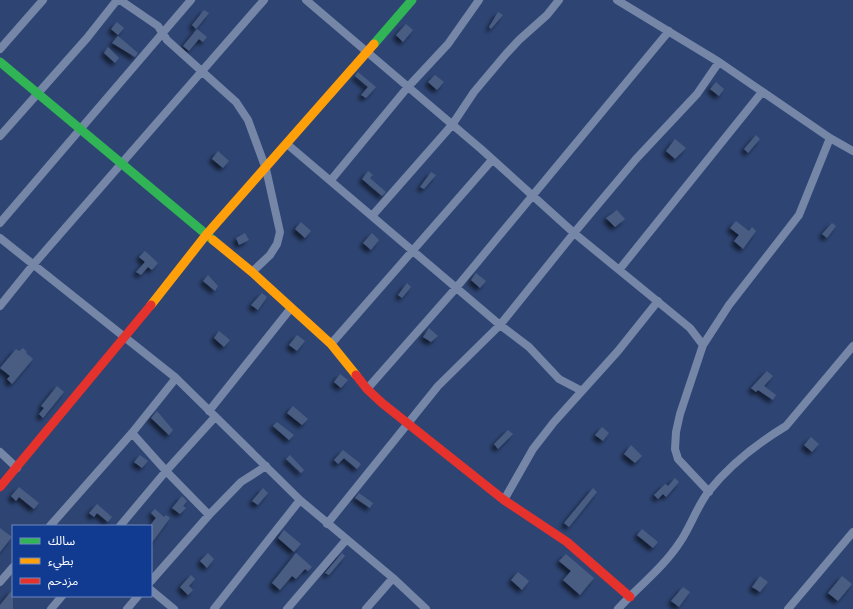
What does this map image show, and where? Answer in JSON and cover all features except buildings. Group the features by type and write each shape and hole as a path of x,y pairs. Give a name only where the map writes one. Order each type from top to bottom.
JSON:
{"street":[{"path":"0,49 43,0"},
{"path":"0,136 119,0 153,22 177,50 202,70 242,110 248,120 266,169 280,232 277,244 270,255 252,272"},
{"path":"0,224 191,0"},
{"path":"0,306 33,265 264,0"},
{"path":"306,0 452,125 574,233 690,328 703,345"},
{"path":"0,487 126,337 206,235 266,169 412,0"},
{"path":"331,180 407,88 448,44 479,0"},
{"path":"372,216 452,125 474,92 506,54 547,15 559,0"},
{"path":"617,0 719,62 830,138 853,151"},
{"path":"367,389 456,288 669,31"},
{"path":"0,62 252,272 331,344 367,389 382,404 408,422 504,500 567,542 630,597"},
{"path":"327,524 438,386 500,325 636,159 697,94 719,62"},
{"path":"619,270 762,92"},
{"path":"709,492 678,459 675,449 680,414 703,345 729,305 799,215 830,138"},
{"path":"287,144 500,325 529,347 559,379 582,391"},
{"path":"331,344 492,160"},
{"path":"0,238 176,378 300,500 393,578 426,609"},
{"path":"504,500 533,449 554,422 618,351 658,301"},
{"path":"209,410 291,308"},
{"path":"618,609 657,572 680,542 709,492 736,464 772,434 786,426 853,346"},
{"path":"51,525 132,433 176,378"},
{"path":"121,525 166,471 215,417"},
{"path":"132,433 166,471 209,515"},
{"path":"0,452 17,468"},
{"path":"152,580 209,515 241,482 266,466"},
{"path":"214,609 300,500"},
{"path":"788,609 853,532"},
{"path":"287,609 346,540"},
{"path":"0,582 12,568"},
{"path":"366,609 393,578"},
{"path":"152,591 174,609"},
{"path":"51,609 61,597"},
{"path":"128,609 137,597"}],"traffic: fast":[{"path":"374,44 412,0"},
{"path":"0,62 213,240"}],"traffic: slow":[{"path":"151,305 206,235 374,44"},
{"path":"213,240 252,272 331,344 356,375"}],"traffic: jam":[{"path":"0,487 151,305"},
{"path":"356,375 367,389 382,403 504,500 567,542 630,597"}]}
